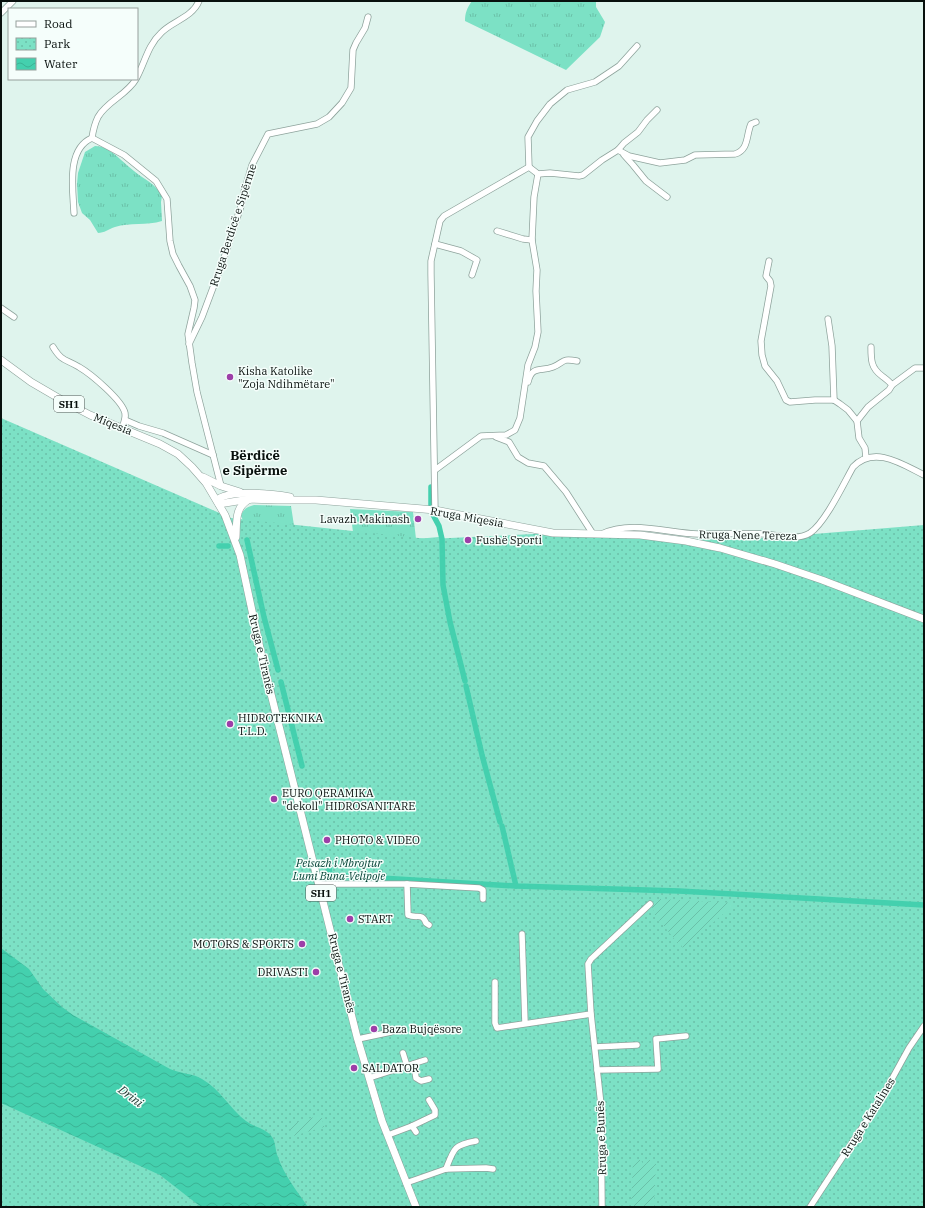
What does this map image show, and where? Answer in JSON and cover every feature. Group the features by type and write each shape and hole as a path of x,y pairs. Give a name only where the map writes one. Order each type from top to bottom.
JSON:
{"main road":[{"name":"Miqesia","path":"1,360 31,382 67,403 90,415 144,436 178,454 198,474"},
{"path":"198,474 221,486 249,496 240,507 236,515 236,540"},
{"name":"SH1","path":"198,474 212,491 236,540"},
{"name":"Rruga Miqesia","path":"218,502 249,496 277,500 302,500 423,509 482,518 539,531 565,534 654,536 703,544 775,564 822,580 924,619"},
{"name":"Rruga e Tiranës","path":"236,540 263,662 358,1039 388,1135 416,1207"}],"street":[{"path":"1,13 13,1"},
{"path":"138,73 150,45 161,32 186,17 199,1"},
{"name":"Rruga Berdicë e Sipërme","path":"189,345 202,317 223,261 242,203 252,165 259,149 268,134 317,124 329,117 342,103 351,88 353,50 365,28 368,17"},
{"path":"529,168 528,137 550,104 567,90 595,82 619,66 637,46"},
{"path":"92,138 98,116 108,105 125,93 135,80"},
{"path":"529,168 538,174 550,173 579,176 584,175 602,160 619,151 624,143 638,132 657,110"},
{"path":"619,151 645,160 660,163 685,160 695,155 735,154 739,153 745,148 751,124 756,122"},
{"path":"92,138 124,155 156,181 167,198 170,241 173,254 190,286 194,300 194,308 188,334 189,345 197,392 221,486"},
{"path":"74,213 74,164 79,150 85,141 92,138"},
{"path":"619,151 633,165 646,182 668,197"},
{"path":"434,510 435,470 431,274 440,221 444,216 529,168"},
{"path":"435,470 481,436 506,435 514,430 520,418 528,365 535,347 538,332 536,291 537,270 532,240 534,197 538,174"},
{"path":"497,231 523,239 532,240"},
{"path":"435,244 461,251 476,260 472,275"},
{"path":"769,262 766,276 770,281 770,292 761,341 762,354 765,366 777,381 786,400 790,402 834,400 848,410 857,422 859,438 865,448 866,458 876,456 886,458 924,475"},
{"path":"1,308 14,317"},
{"path":"828,319 832,346 834,400"},
{"path":"53,347 62,359 79,367 105,388 123,408 125,420 122,428"},
{"path":"871,347 871,361 873,367 892,385"},
{"path":"524,391 529,377 533,372 539,369 554,367 564,360 577,361"},
{"path":"857,422 868,407 889,390 892,385 915,368 924,368"},
{"path":"125,420 163,433 213,455"},
{"path":"493,436 509,442 518,457 528,463 544,466 566,492 593,534"},
{"name":"Rruga Nene Tereza","path":"601,534 610,529 625,527 697,534 760,534 790,537 808,534 820,523 853,468 859,461 866,458"},
{"path":"319,884 407,884 479,888 483,890 483,899"},
{"path":"407,884 408,915 421,917 426,924 429,925"},
{"name":"Rruga e Bunës","path":"602,1207 601,1105 591,1014 588,964 591,958 650,904"},
{"path":"522,934 525,1024"},
{"path":"495,982 495,1026 497,1028 591,1014"},
{"name":"Rruga e Katalines","path":"810,1207 882,1097 909,1048 924,1026"},
{"path":"358,1039 391,1032"},
{"path":"597,1070 658,1069 656,1040 686,1036"},
{"path":"595,1047 637,1046"},
{"path":"403,1053 408,1066"},
{"path":"369,1078 425,1060"},
{"path":"414,1064 416,1078 421,1081 429,1079"},
{"path":"388,1135 435,1115 435,1110 429,1100"},
{"path":"412,1126 416,1132"},
{"path":"446,1169 454,1149 458,1146 476,1141"},
{"path":"406,1183 446,1169 493,1169"}],"green space":[{"path":"472,1 596,1 596,7 605,22 600,37 566,70 465,21 465,15"},
{"path":"95,146 111,151 156,188 162,196 162,221 115,227 98,233 90,220 82,213 78,202 77,184 78,173 85,152"},
{"name":"Peisazh i Mbrojtur Lumi Buna-Velipoje","path":"1,418 231,518 428,539 555,533 635,538 740,540 924,525 924,1207 1,1207"},
{"path":"254,505 291,506 299,558 356,555 350,509 413,512 416,539 439,537 441,579 360,584 362,602 269,608 270,615 259,618 251,591 255,590 249,563 256,561 248,531 241,516 246,509"},
{"path":"655,900 736,903 683,948 655,915 651,904"},
{"path":"321,1115 324,1127 293,1136 288,1125"},
{"path":"633,1160 641,1160 643,1164 646,1164 648,1160 655,1160 656,1162 654,1207 631,1207"}],"water":[{"name":"Drini","path":"1,948 29,969 43,989 73,1015 170,1069 202,1079 214,1088 246,1121 270,1134 284,1170 291,1183 308,1207 201,1207 160,1175 1,1103"}],"waterway":[{"path":"431,487 431,511 439,526 442,539 443,585 450,622 465,681"},
{"path":"247,540 264,617 278,670"},
{"path":"219,546 228,546"},
{"path":"281,682 302,766"},
{"path":"466,686 482,755 500,822"},
{"path":"502,826 516,886"},
{"path":"329,868 330,875 516,886 679,891 924,905"}],"place":[{"name":"Kisha Katolike \"Zoja Ndihmëtare\"","path":"230,377"},
{"name":"Lavazh Makinash","path":"418,519"},
{"name":"Fushë Sporti","path":"468,540"},
{"name":"HIDROTEKNIKA T.L.D.","path":"230,724"},
{"name":"EURO QERAMIKA \"dekoll\" HIDROSANITARE","path":"274,799"},
{"name":"PHOTO & VIDEO","path":"327,840"},
{"name":"START","path":"350,919"},
{"name":"MOTORS & SPORTS","path":"302,944"},
{"name":"DRIVASTI","path":"316,972"},
{"name":"Baza Bujqësore","path":"374,1029"},
{"name":"SALDATOR","path":"354,1068"}],"district":[{"name":"Bërdicë e Sipërme","path":"255,462"}]}
